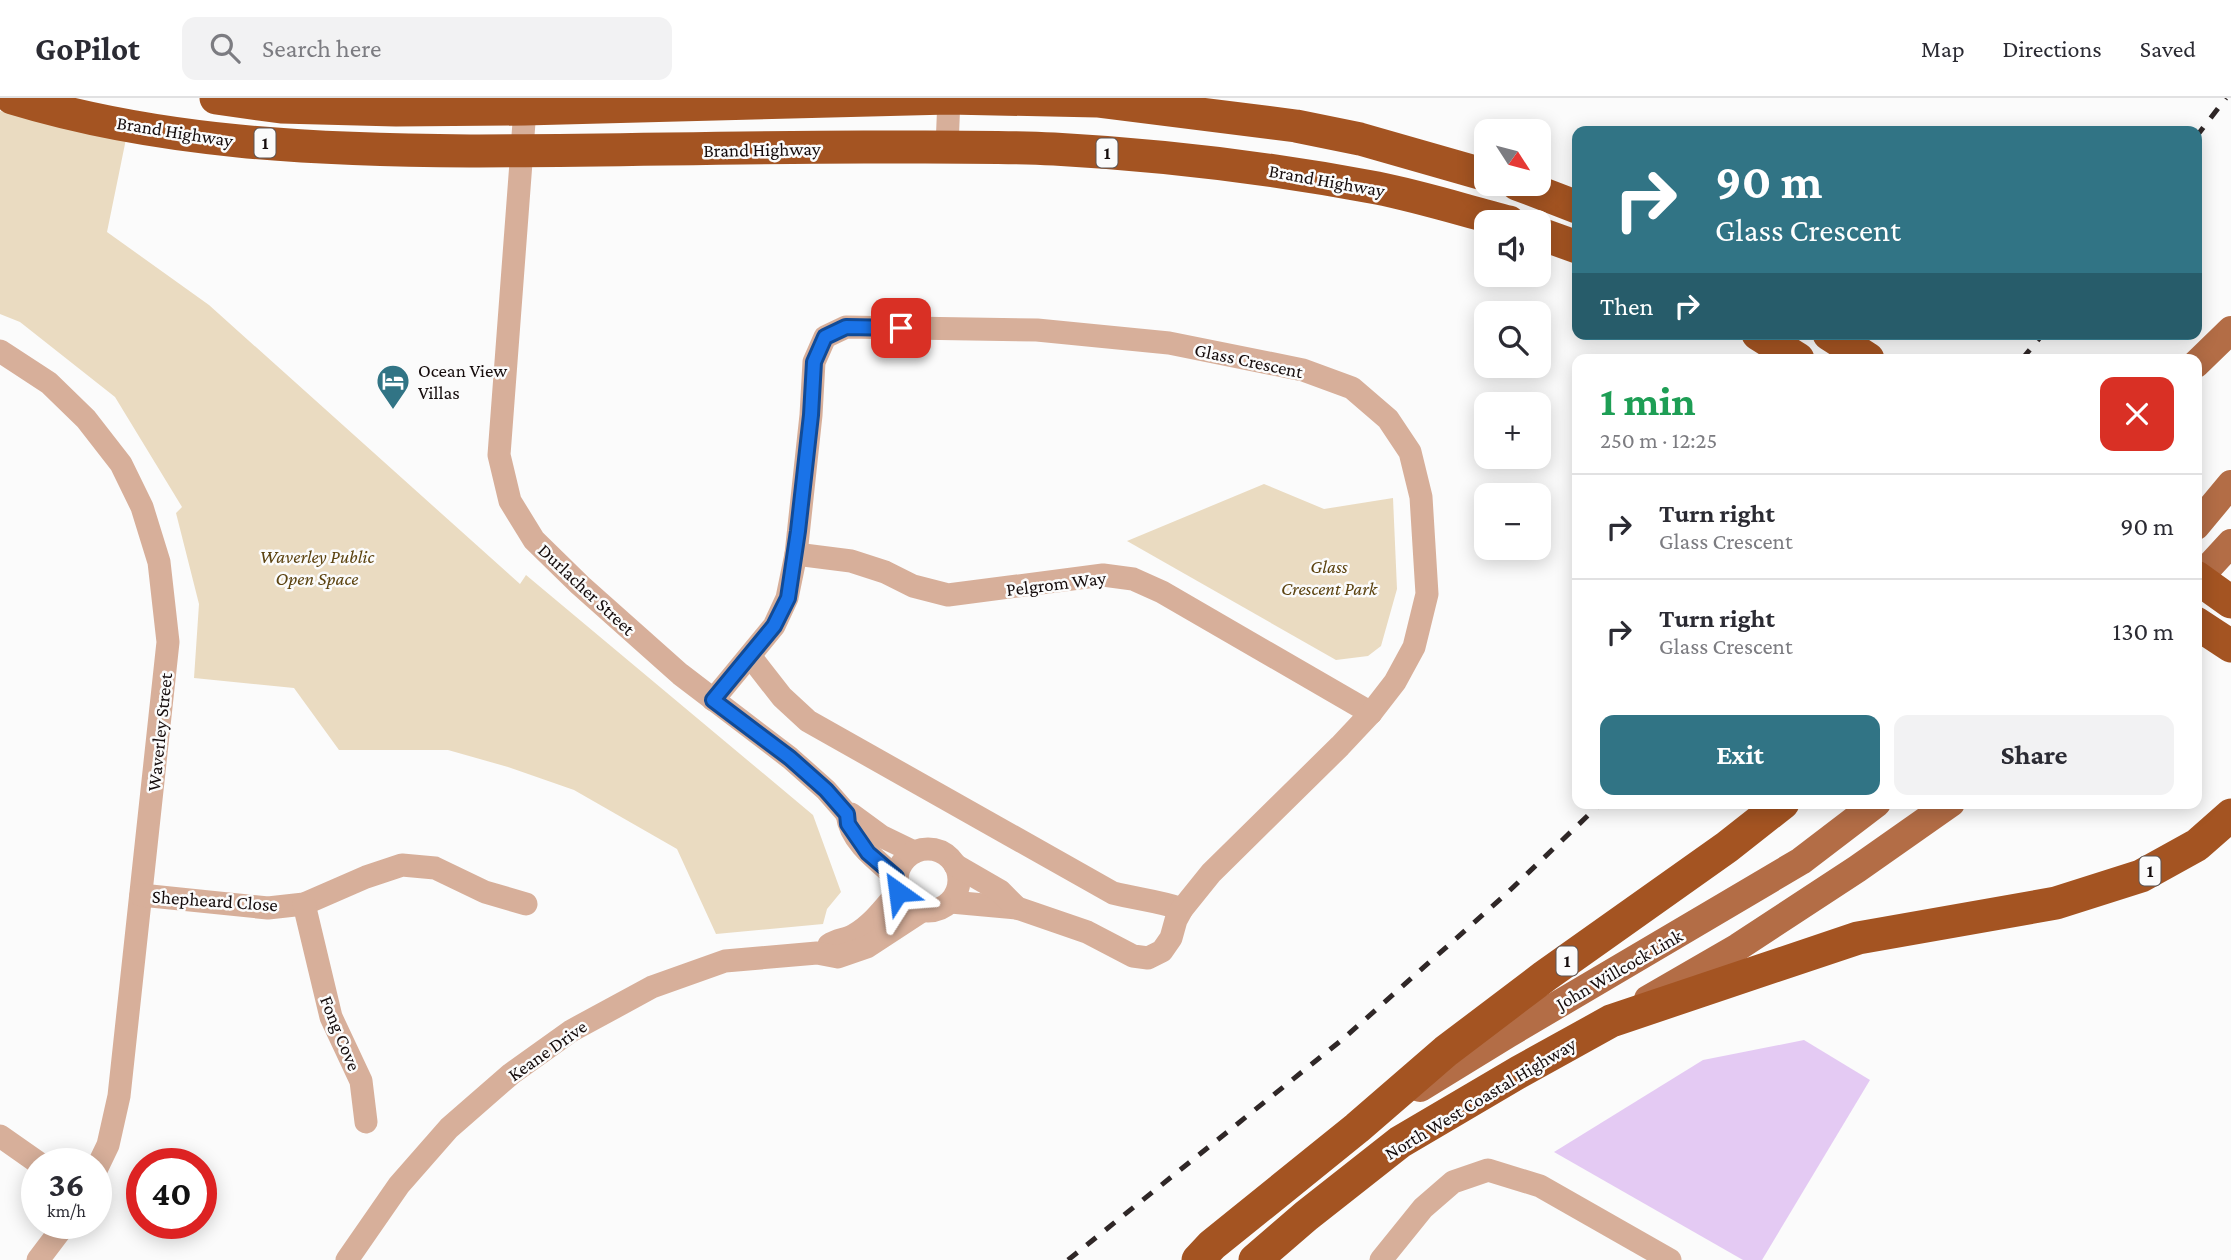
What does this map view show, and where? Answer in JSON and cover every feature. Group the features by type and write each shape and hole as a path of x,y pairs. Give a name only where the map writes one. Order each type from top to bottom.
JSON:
{"highway":[{"name":"Brand Highway","path":"12,98 125,125 231,141 335,149 523,151 947,147 1052,149 1167,158 1266,169 1381,189 1474,213"},
{"name":"Brand Highway","path":"216,98 281,107 396,110 949,98 1097,102 1296,126 1360,139 1474,172"},
{"path":"1548,196 1572,205"},
{"path":"1551,238 1572,245"},
{"path":"1768,340 1790,354"},
{"path":"1838,340 1860,354"},
{"path":"2202,583 2231,602"},
{"name":"1","path":"1198,1260 1212,1245 1457,1043 1775,809"},
{"name":"1","path":"1611,1021 1858,938 2056,903 2141,876 2197,845 2231,815"},
{"name":"North West Coastal Highway","path":"1255,1260 1306,1216 1401,1142 1611,1021"}],"main road":[{"path":"2202,358 2231,330"},
{"path":"2202,519 2231,484"},
{"path":"2202,573 2231,543"},
{"name":"John Willcock Link","path":"1357,1128 1508,1034 1801,861 1869,809"},
{"path":"1611,1021 1738,947 1942,809"}],"street":[{"path":"947,147 949,98"},
{"name":"Durlacher Street","path":"525,109 499,455 510,501 534,540 580,585 713,700 790,758 826,790 847,814 848,824 868,853 897,884"},
{"name":"Glass Crescent","path":"713,700 774,626 788,598 796,554 814,362 825,337 846,327 1037,330 1168,343 1303,370 1352,388 1388,419 1410,452 1421,497 1427,594 1413,647 1395,682 1371,713 1211,873 1182,909 1171,938 1162,951 1147,958 1133,956 1087,932 1017,908"},
{"name":"Waverley Street","path":"0,351 49,383 86,419 121,464 142,507 159,562 168,642 119,1097 107,1148"},
{"name":"Pelgrom Way","path":"796,554 851,561 885,572 912,586 948,595 1103,575 1133,579 1162,592 1371,713"},
{"path":"750,656 782,697 808,721 1113,893 1137,900 1163,902 1182,909"},
{"name":"Durlacher Street","path":"847,814 851,814 881,836 914,852"},
{"path":"921,849 937,850 950,858 955,865 958,888 951,902 937,910 922,911 908,905 897,884 902,862 914,852 921,849"},
{"name":"Shepheard Close","path":"141,894 268,908 304,904 366,877 402,865 435,868 485,892 526,904"},
{"path":"955,865 1000,891 1017,908"},
{"name":"Keane Drive","path":"817,953 834,941 853,937 874,920 897,884"},
{"path":"951,902 1017,908"},
{"name":"Fong Cove","path":"304,904 331,1017 360,1081 366,1122"},
{"name":"Keane Drive","path":"347,1260 399,1185 449,1128 511,1073 571,1031 652,987 725,961 817,953 838,957 867,947 922,911"},
{"path":"0,1136 21,1151"},
{"path":"1381,1260 1423,1208 1453,1182 1488,1170 1540,1186 1670,1260"},
{"path":"38,1260 54,1239"}],"green space":[{"name":"Waverley Public Open Space","path":"0,111 126,139 107,232 209,305 520,584 526,575 813,815 841,892 827,909 823,924 716,934 677,849 574,790 448,750 339,750 294,688 194,678 199,604 176,513 182,507 115,397 20,322 0,314"},
{"name":"Glass Crescent Park","path":"1264,484 1324,509 1393,498 1397,589 1381,646 1368,656 1336,660 1127,541"}],"shaded area":[{"path":"1804,1040 1870,1080 1762,1260 1743,1260 1554,1152 1703,1060"}],"railway":[{"path":"2202,129 2226,98"},
{"path":"2026,354 2038,340"},
{"path":"1068,1260 1343,1039 1505,895 1595,809"}],"place":[{"name":"Ocean View Villas","path":"393,411"}],"route":[{"path":"898,892 896,877 868,853 848,824 847,814 826,790 790,758 713,700 774,626 788,598 796,554 814,362 825,337 846,327 901,328"}]}
